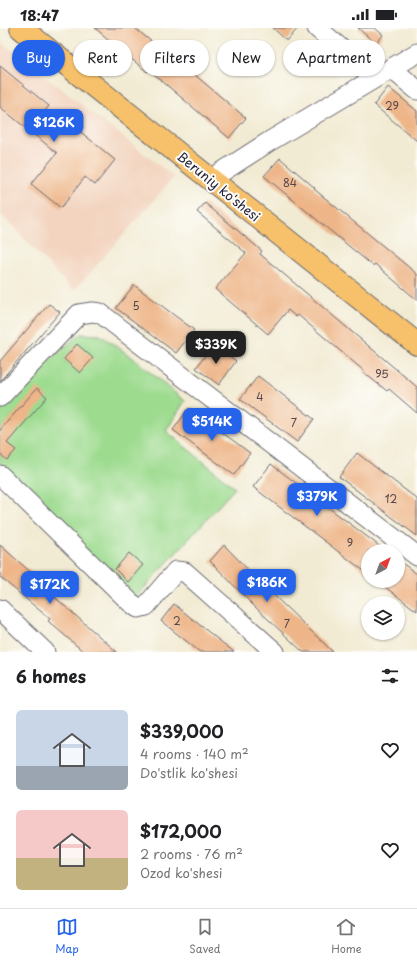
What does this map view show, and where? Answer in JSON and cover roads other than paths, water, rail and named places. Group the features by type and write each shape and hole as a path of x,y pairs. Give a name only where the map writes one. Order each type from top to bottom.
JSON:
{"main road":[{"name":"Beruniy ko'shesi","path":"22,28 417,344"}],"street":[{"path":"317,28 335,40"},
{"path":"385,72 417,53"},
{"path":"385,74 417,90"},
{"path":"212,179 270,141 378,76"},
{"path":"0,397 79,314 92,312 100,313 417,556"},
{"path":"0,476 138,608 146,606 176,571 184,572 275,652"},
{"path":"0,609 45,652"}]}
